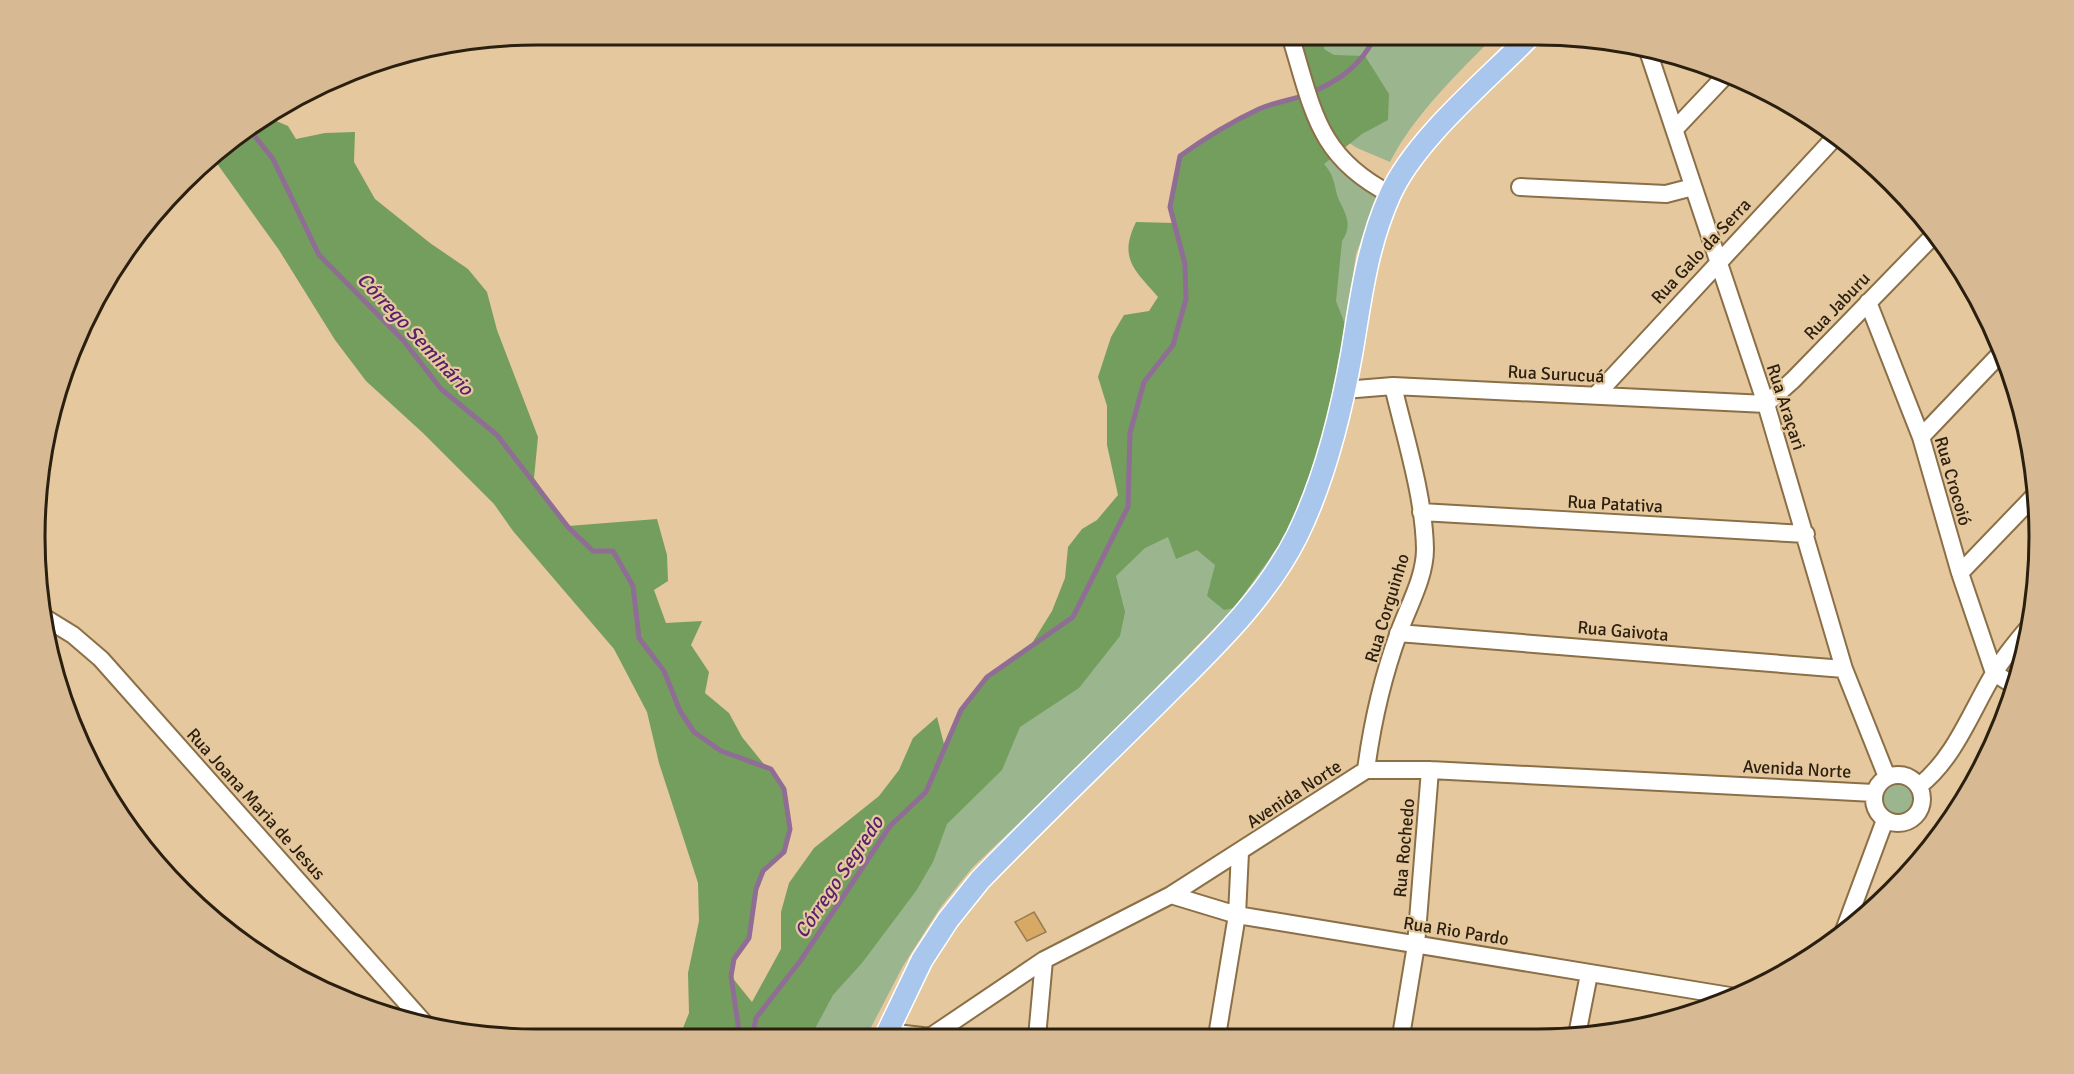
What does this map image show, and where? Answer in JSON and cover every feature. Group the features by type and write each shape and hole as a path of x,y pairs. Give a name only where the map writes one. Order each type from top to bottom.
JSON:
{"main road":[{"path":"889,1029 922,960 948,920 980,880 1212,649 1268,582 1295,539 1312,503 1344,390 1366,262 1390,194 1409,164 1435,132 1521,45"}],"street":[{"path":"1293,45 1313,110 1323,134 1335,153 1371,183 1390,194"},
{"name":"Rua Araçari","path":"1651,59 1716,262 1766,404 1844,669 1887,777"},
{"path":"1675,129 1721,80"},
{"name":"Rua Galo da Serra","path":"1596,395 1716,262 1830,142"},
{"path":"1520,187 1666,194 1693,188"},
{"name":"Rua Jaburu","path":"1766,404 1793,380 1929,240"},
{"name":"Rua Crocoió","path":"1868,302 1921,437 1960,573 1994,673"},
{"path":"1921,437 1996,359"},
{"name":"Rua Surucuá","path":"1344,390 1393,386 1766,404"},
{"name":"Rua Corguinho","path":"1366,770 1376,715 1398,633 1419,580 1425,550 1421,512 1393,386"},
{"path":"1960,573 2028,503"},
{"name":"Rua Patativa","path":"1421,512 1806,534"},
{"name":"Rua Joana Maria de Jesus","path":"52,621 73,635 101,659 416,1014"},
{"name":"Rua Gaivota","path":"1398,633 1844,669"},
{"path":"1919,786 1932,776 1950,751 1994,673 2018,642"},
{"path":"1994,673 2007,681"},
{"name":"Avenida Norte","path":"943,1029 1044,960 1171,895 1366,770 1430,770 1874,793"},
{"name":"Rua Rochedo","path":"1402,1029 1416,945 1430,770"},
{"path":"1904,776 1919,786 1923,798 1922,805 1920,811 1911,820 1898,824 1885,820 1874,803 1874,793 1887,777 1904,776"},
{"path":"1849,917 1885,820"},
{"path":"1218,1029 1237,915 1240,852"},
{"name":"Rua Rio Pardo","path":"1171,895 1237,915 1719,994"},
{"path":"1038,1029 1044,960"},
{"path":"1579,1027 1589,974"}],"green space":[{"path":"1298,45 1324,45 1324,49 1334,55 1365,56 1389,94 1388,120 1362,134 1324,164 1333,179 1348,226 1342,241 1336,301 1346,327 1336,382 1320,447 1287,534 1234,608 1224,610 1207,596 1215,565 1197,550 1176,559 1168,537 1145,548 1116,576 1125,612 1120,636 1079,688 1020,727 1002,770 947,824 933,862 916,891 862,963 833,995 815,1029 683,1029 689,1013 688,973 699,921 698,883 659,763 647,712 614,649 513,531 494,504 423,433 366,381 335,340 279,250 217,164 276,121 288,126 296,139 325,133 355,132 354,162 375,199 430,243 468,269 487,292 497,330 538,437 534,478 568,526 657,519 667,555 668,581 654,590 666,623 702,621 691,645 709,672 705,693 729,713 742,737 784,789 790,829 784,852 763,871 756,889 749,938 734,959 731,976 752,1002 781,949 781,912 789,883 814,848 879,796 899,770 913,738 937,717 944,744 961,710 987,677 1029,648 1052,611 1065,578 1068,547 1082,529 1097,520 1118,495 1107,445 1107,406 1098,377 1111,337 1124,315 1149,311 1158,297 1136,271 1129,255 1131,235 1136,222 1175,223 1170,207 1180,156 1242,119 1309,92"},
{"path":"1312,45 1485,45 1424,111 1390,162 1357,148 1329,130 1318,130 1380,192 1356,254 1346,327 1303,493 1267,565 1234,608 1101,744 972,868 940,908 903,966 870,1029 754,1029 756,1018 926,792 961,710 987,677 1029,648 1128,507 1185,264 1170,207 1180,156 1212,133 1305,95 1293,56"},
{"path":"2014,655 2009,674 2002,670"},
{"path":"1898,785 1908,790 1913,800 1908,810 1898,815 1888,810 1883,800 1888,790"}],"building":[{"path":"1034,912 1046,932 1027,941 1015,922"}],"waterway":[{"name":"Córrego Segredo","path":"754,1029 756,1018 801,960 890,826 926,792 961,710 987,677 1073,617 1128,507 1130,433 1144,382 1173,345 1186,299 1185,264 1170,207 1180,156 1249,114 1330,84 1356,64 1371,45"},
{"name":"Córrego Seminário","path":"254,135 273,159 319,255 403,340 441,389 497,435 568,527 593,551 613,551 633,586 639,638 664,671 680,711 694,732 721,751 771,769 784,789 790,829 784,852 763,871 756,889 749,938 734,959 731,976 739,1029"}]}
